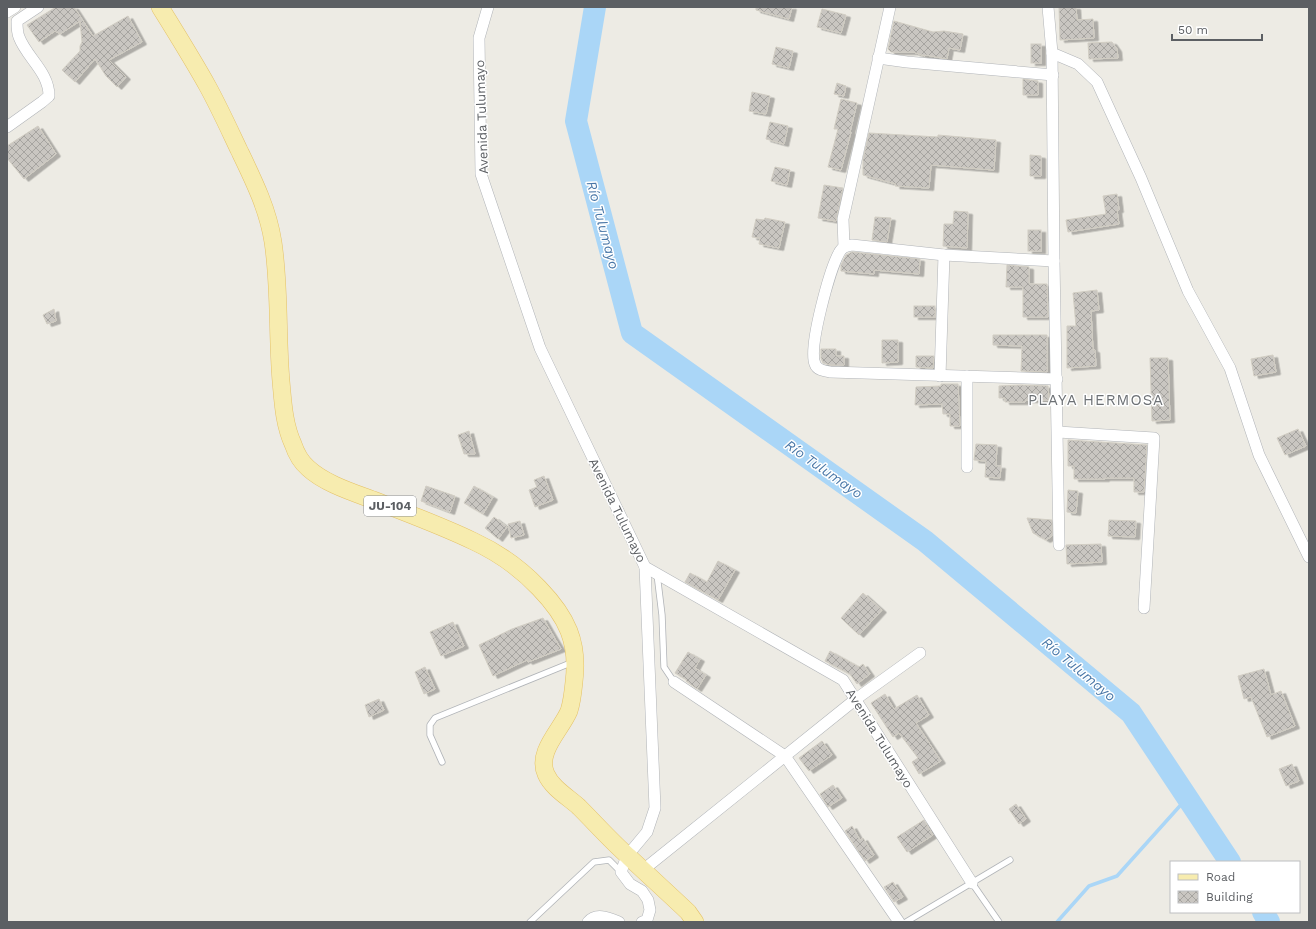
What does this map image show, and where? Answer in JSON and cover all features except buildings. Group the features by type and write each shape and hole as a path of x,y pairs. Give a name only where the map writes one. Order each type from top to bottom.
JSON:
{"main road":[{"name":"JU-104","path":"160,7 209,89 261,198 268,218 276,262 280,371 283,405 292,444 299,458 308,469 319,477 474,542 506,561 538,586 551,601 571,634 575,653 575,662 573,689 569,710 545,753 543,764 546,774 552,783 578,806 627,856 688,912 695,922"}],"street":[{"path":"7,12 14,7"},
{"path":"7,127 48,96 48,88 45,78 22,44 17,29 17,21 38,7"},
{"name":"Avenida Tulumayo","path":"488,7 479,38 481,174 540,348 645,567 843,680 972,883"},
{"path":"844,247 843,219 890,7"},
{"path":"1048,7 1053,75 1054,261 1060,545"},
{"path":"1052,53 1078,64 1097,82 1141,178 1188,291 1230,368 1259,456 1309,557"},
{"path":"878,58 906,62 1053,75"},
{"path":"1054,261 944,254 852,245 844,247 839,252 817,322 813,356 815,364 819,370 830,372 1056,379"},
{"path":"940,376 944,254"},
{"path":"967,376 967,467"},
{"path":"1058,432 1154,438 1144,608"},
{"path":"642,922 647,920 650,910 648,900 642,891 630,884 621,872 627,856 647,832 655,808 645,567"},
{"path":"643,870 856,700 920,653"},
{"path":"674,682 785,756 899,922"},
{"path":"588,922 589,920 598,917 606,917 619,922"}],"lane":[{"path":"658,574 662,615 664,667 666,673 674,682"},
{"path":"442,762 430,735 430,725 435,718 575,662"},
{"path":"530,922 594,862 609,860 621,872"},
{"path":"906,922 1010,860"},
{"path":"972,883 999,922"}],"waterway":[{"name":"Río Tulumayo","path":"595,7 576,121 632,333 925,541 1131,713 1229,861"},
{"path":"1057,922 1089,886 1117,876 1187,798"},
{"name":"Río Tulumayo","path":"1264,913 1269,922"}],"district":[{"name":"PLAYA HERMOSA","path":"1096,400"}]}
